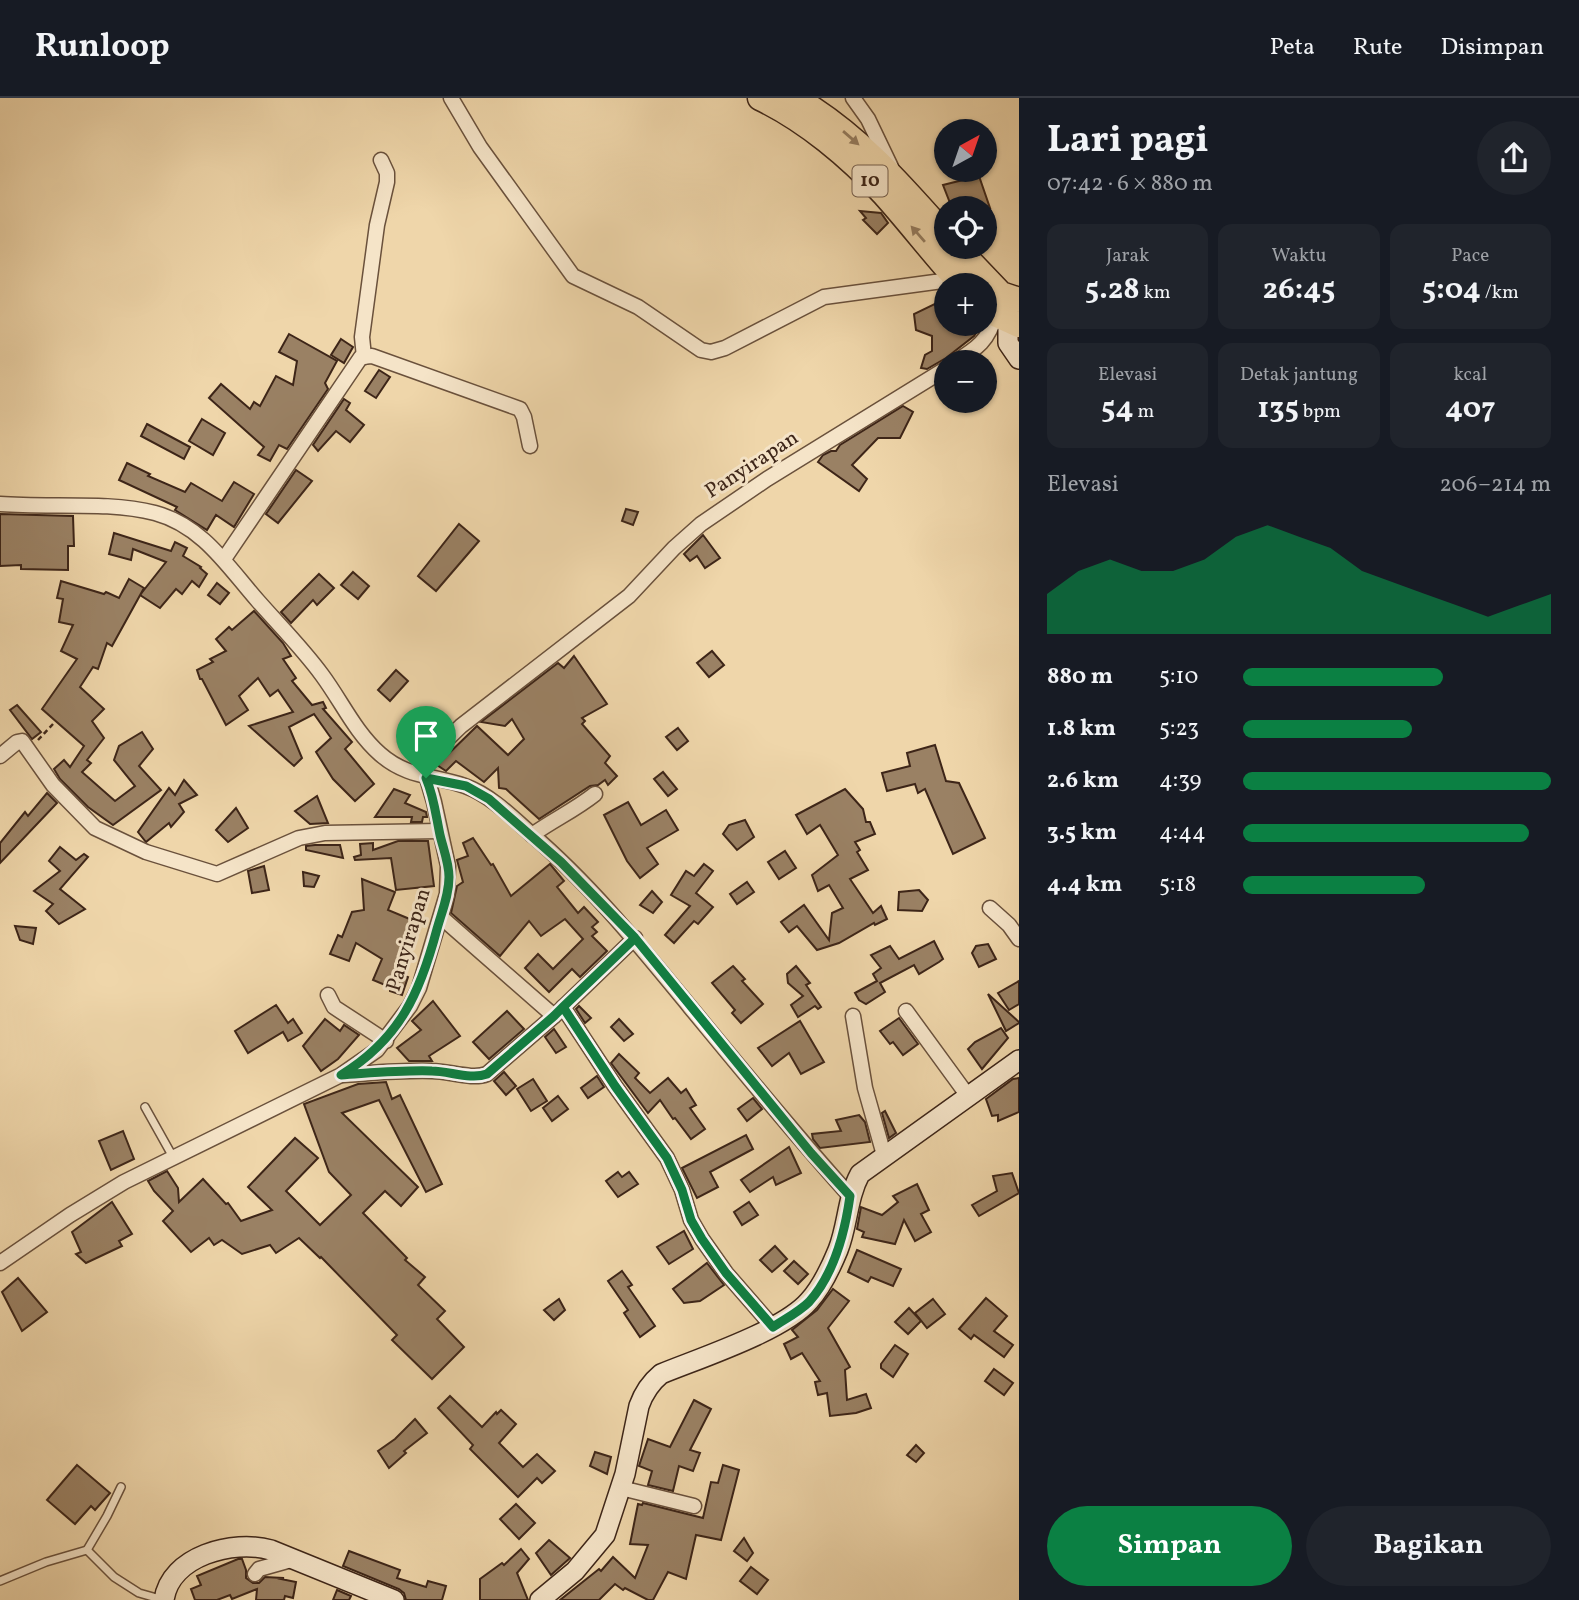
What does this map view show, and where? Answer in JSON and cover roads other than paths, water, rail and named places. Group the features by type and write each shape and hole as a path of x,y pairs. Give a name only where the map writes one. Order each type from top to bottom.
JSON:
{"highway":[{"name":"10","path":"760,98 889,185 934,225"},
{"name":"10","path":"795,98 842,130 889,185 953,273"},
{"path":"967,259 1001,294 1005,313"}],"street":[{"path":"451,98 480,146 573,276 638,307 701,351 711,352 725,348 824,297 934,285"},
{"path":"853,98 877,137 889,185"},
{"path":"364,357 362,337 375,237 387,182 387,173 381,160"},
{"path":"1005,313 1008,343 1019,359"},
{"path":"972,350 984,342 1005,313"},
{"path":"225,559 357,361 364,357 372,356 520,409 530,446"},
{"name":"Panyirapan","path":"0,1263 103,1194 341,1075 364,1061 386,1041 419,989 447,894 449,875 434,802 426,778 427,762 449,736 620,604 701,524 767,479 934,376"},
{"path":"0,503 86,506 155,513 176,521 198,535 225,559 257,600 297,643 324,677 366,741 383,757 403,770 466,786 489,799 532,835 635,938 811,1153 850,1196"},
{"path":"0,756 22,741 53,785 95,828 146,852 217,874 285,842 319,834 439,831"},
{"path":"532,835 595,794"},
{"path":"990,908 1009,925 1019,939"},
{"path":"440,917 559,1011 667,1158 682,1190 691,1220 702,1239 726,1273 773,1327"},
{"path":"341,1075 425,1071 480,1077 487,1074 559,1011 635,938"},
{"path":"328,995 334,1007 386,1041"},
{"path":"906,1011 968,1096"},
{"path":"853,1016 865,1088 884,1155"},
{"path":"540,1600 575,1571 601,1542 621,1488 639,1406 654,1380 661,1374 773,1327 809,1301 837,1253 846,1228 850,1196 860,1174 1019,1060"},
{"path":"621,1488 695,1506"},
{"path":"164,1600 166,1587 179,1570 208,1554 221,1550 262,1547 394,1600"},
{"path":"255,1574 259,1569 291,1560"}],"lane":[{"path":"145,1107 173,1157"},
{"path":"0,1581 46,1562 86,1550 121,1487"},
{"path":"86,1550 122,1582 139,1593 164,1600"}]}
